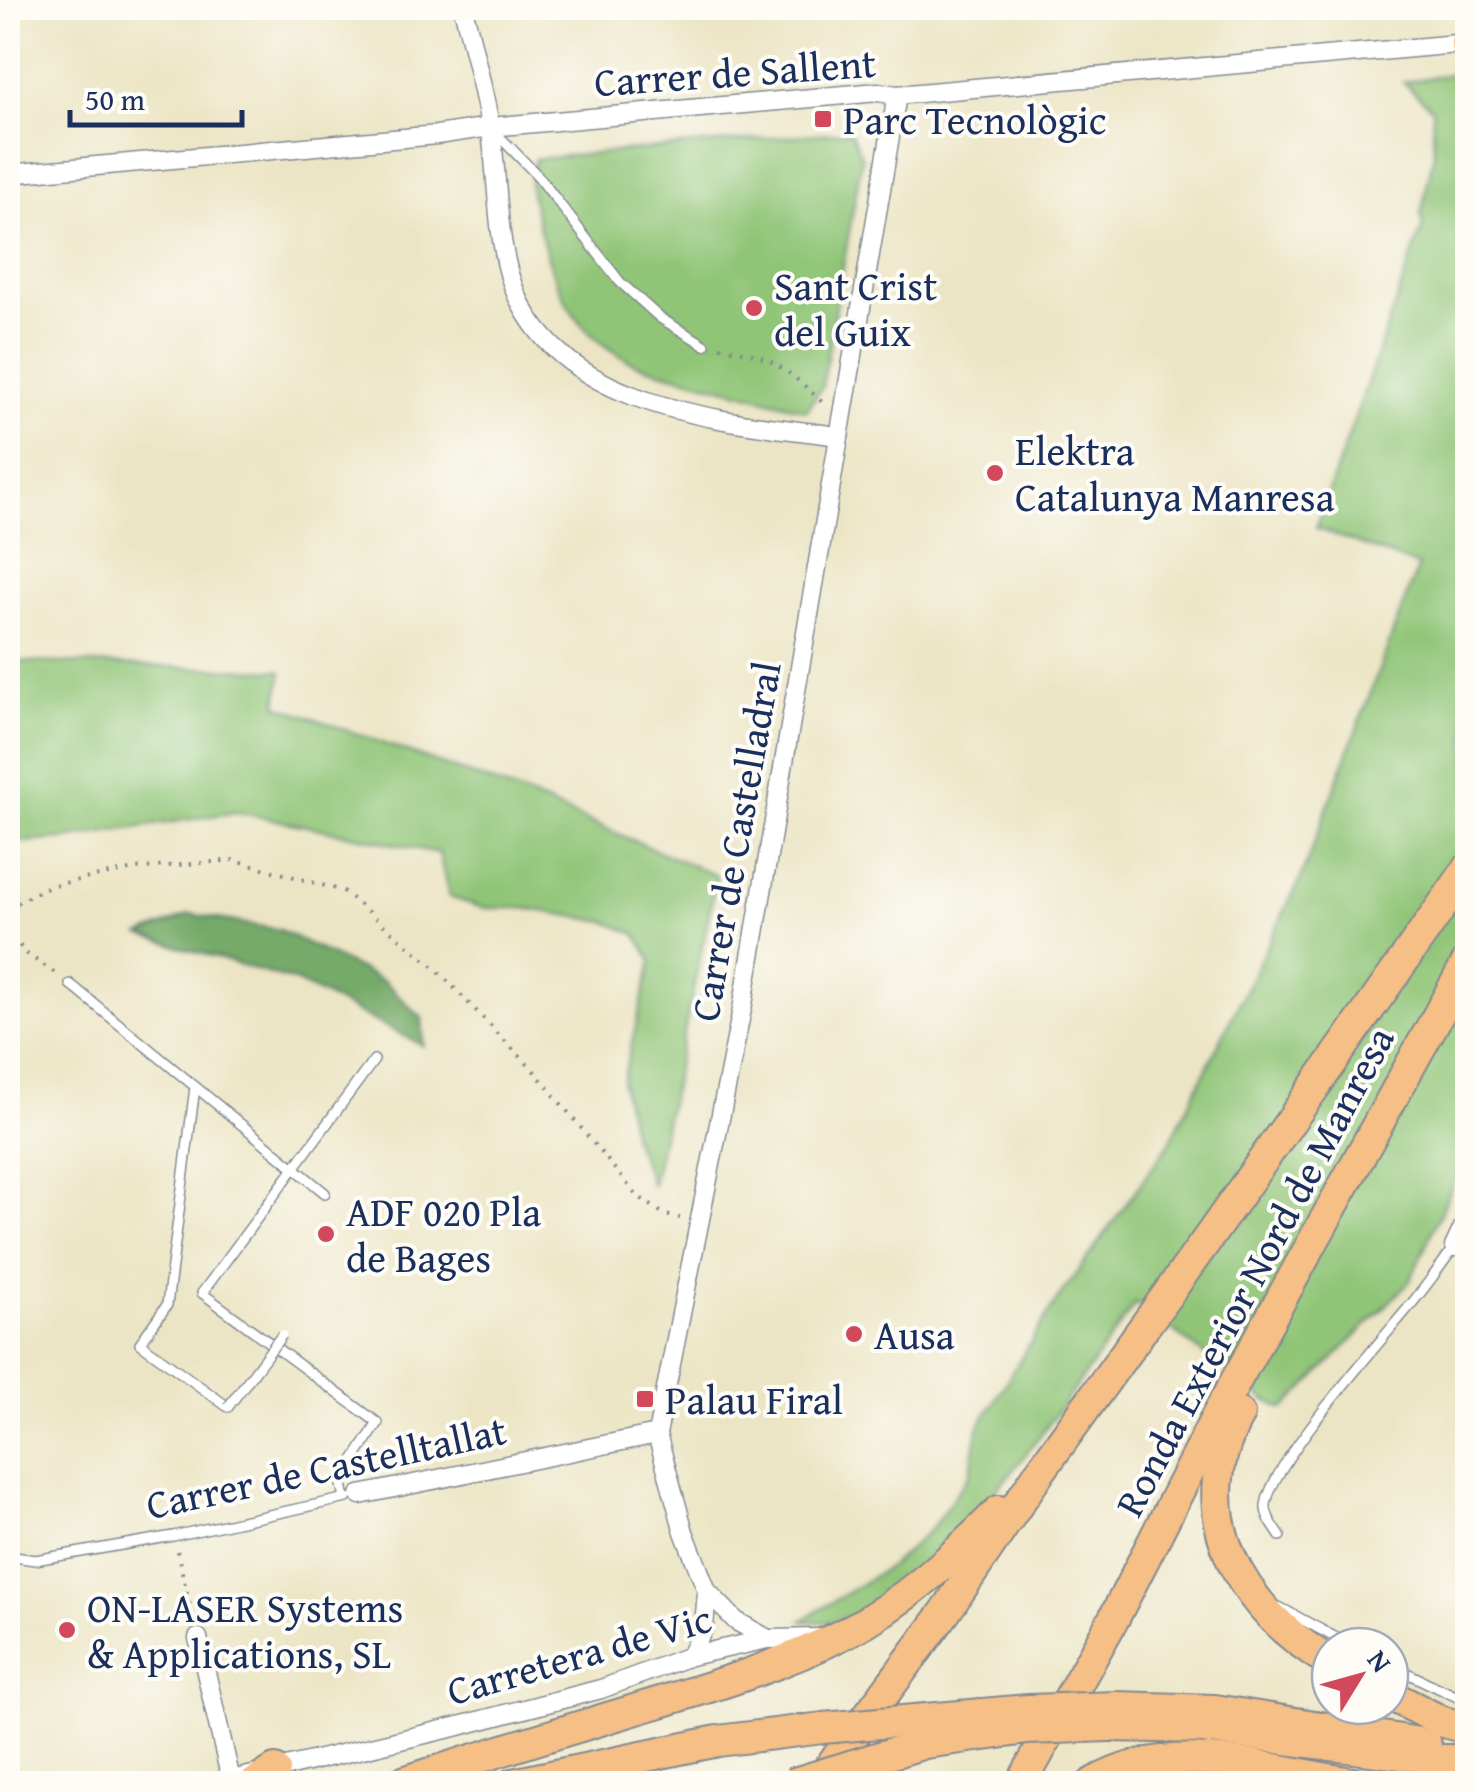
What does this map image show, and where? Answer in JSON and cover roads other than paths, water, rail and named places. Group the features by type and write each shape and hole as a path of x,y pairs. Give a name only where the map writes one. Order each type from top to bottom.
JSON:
{"main road":[{"name":"Ronda Exterior Nord de Manresa","path":"1040,1470 1212,1234 1468,869"},
{"name":"Ronda Exterior Nord de Manresa","path":"1113,1620 1222,1406 1468,961"},
{"path":"1310,1648 1276,1624 1251,1597 1233,1567 1223,1537 1218,1478 1233,1424 1297,1307 1320,1229"},
{"path":"398,1784 735,1678 848,1632 949,1561 1040,1470"},
{"path":"818,1784 957,1596 1040,1470"},
{"path":"1021,1784 1113,1620"},
{"path":"1040,1784 1113,1620"},
{"path":"1410,1706 1468,1729"},
{"path":"513,1784 718,1741 1028,1710 1468,1757"},
{"path":"791,1784 925,1743 1112,1717"},
{"path":"1092,1784 1131,1765 1191,1757 1359,1784"},
{"path":"1174,1784 1191,1757"}],"street":[{"path":"463,8 490,126 510,276 528,320 555,349 617,392 714,420 839,436"},
{"name":"Carrer de Sallent","path":"8,174 437,136 490,126 878,92 897,96 1467,44"},
{"name":"Carrer de Castelladral","path":"768,1639 736,1621 707,1591 684,1532 658,1434 743,1004 897,96"},
{"path":"1454,1247 1468,1216"},
{"name":"Carrer de Castelltallat","path":"352,1497 658,1434"},
{"path":"690,1656 704,1628 707,1591"},
{"name":"Carretera de Vic","path":"244,1779 601,1689 690,1656 768,1639 821,1638 848,1632"},
{"path":"198,1638 244,1779"}],"lane":[{"path":"490,126 538,176 620,282 660,318 705,345"},
{"path":"70,984 325,1193"},
{"path":"352,1497 341,1480 378,1424 202,1293 374,1060"},
{"path":"195,1087 167,1305 140,1343 228,1407 282,1335"},
{"path":"1280,1536 1266,1507 1272,1486 1326,1406 1417,1298 1454,1247"},
{"name":"Carrer de Castelltallat","path":"8,1556 35,1560 173,1536 352,1497"},
{"path":"1251,1597 1276,1605 1314,1626"},
{"path":"1410,1674 1468,1702"}],"place":[{"name":"Parc Tecnològic","path":"823,119"},
{"name":"Sant Crist del Guix","path":"754,308"},
{"name":"Elektra Catalunya Manresa","path":"995,473"},
{"name":"ADF 020 Pla de Bages","path":"326,1234"},
{"name":"Ausa","path":"854,1334"},
{"name":"Palau Firal","path":"645,1399"},
{"name":"ON-LASER Systems & Applications, SL","path":"67,1630"}]}
